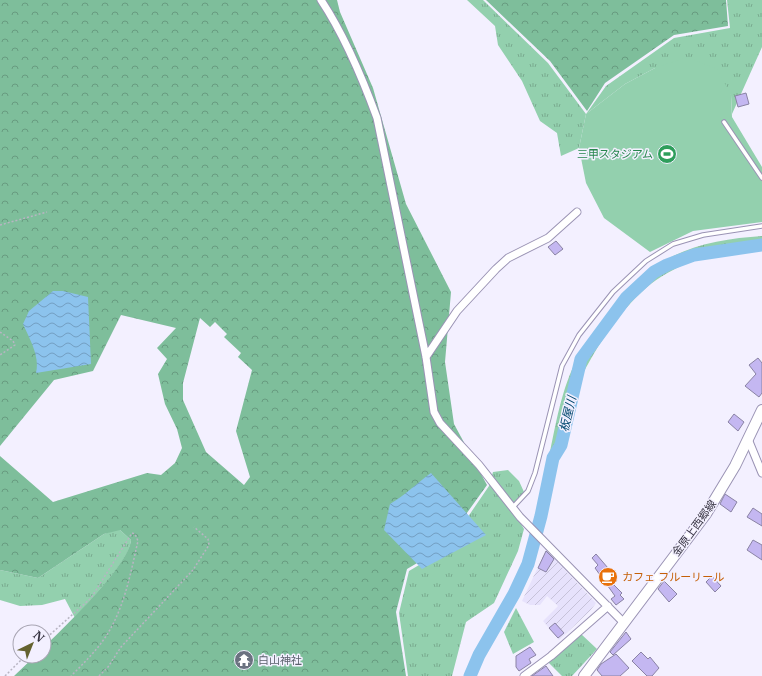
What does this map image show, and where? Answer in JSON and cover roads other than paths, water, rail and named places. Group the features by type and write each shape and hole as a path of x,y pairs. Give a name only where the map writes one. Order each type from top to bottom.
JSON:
{"main road":[{"name":"金原上西郷線","path":"584,676 623,622 706,514 734,466 762,410"}],"street":[{"path":"321,0 352,56 365,85 377,118 426,357 434,412 440,422 479,465 529,527 623,622"},
{"path":"426,357 457,311 496,269 508,258 548,238 577,212"},
{"path":"748,439 762,473"},
{"path":"524,676 551,656 608,606"}],"lane":[{"path":"724,122 762,178"},
{"path":"513,508 528,491 535,473 562,366 579,335 613,292 646,260 673,244 703,235 762,226"}],"water":[{"path":"53,291 63,291 88,297 91,364 36,373 37,360 23,324 29,311"},
{"path":"431,473 486,535 422,569 384,530 390,504"}],"waterway":[{"name":"板屋川","path":"470,676 479,655 514,594 528,564 541,516 553,458 561,445 581,359 626,298 654,272 667,265 694,255 762,245"}],"place":[{"name":"三甲スタジアム","path":"667,154"},
{"name":"カフェ フルーリール","path":"608,577"},
{"name":"白山神社","path":"244,660"}]}
